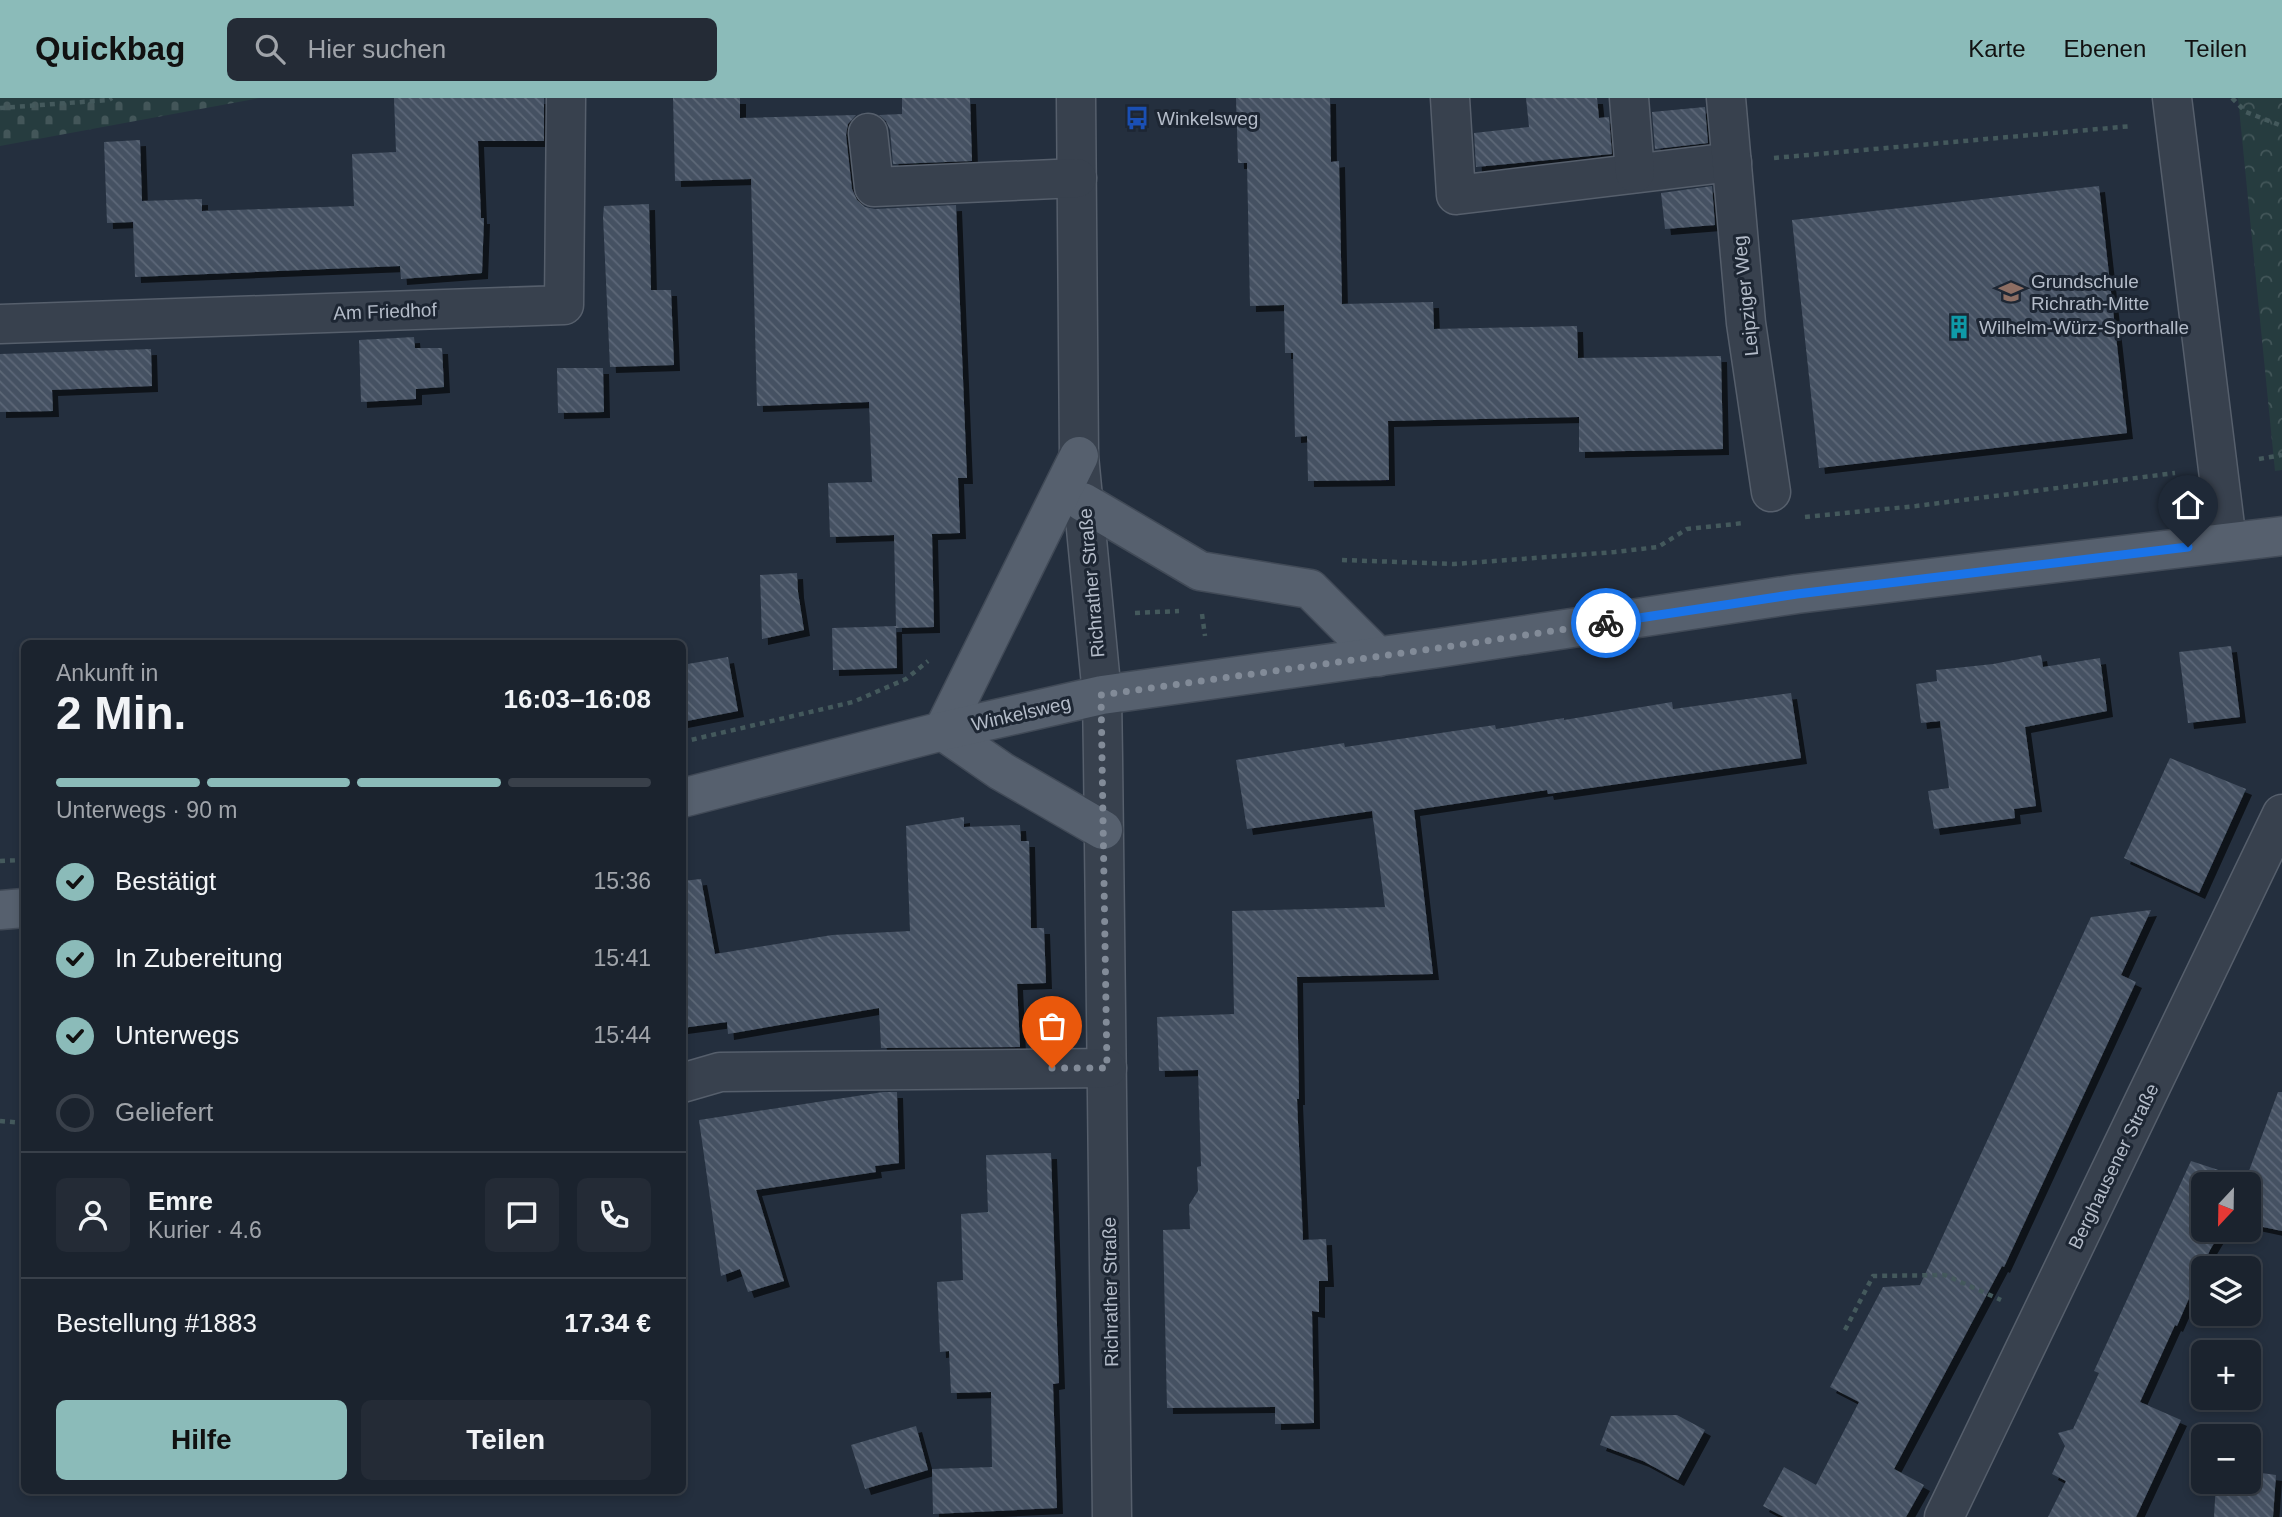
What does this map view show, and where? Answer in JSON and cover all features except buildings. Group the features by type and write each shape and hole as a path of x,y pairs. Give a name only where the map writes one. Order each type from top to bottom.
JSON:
{"main road":[{"path":"1079,456 943,731 1001,771 1103,830"},
{"path":"1083,502 1200,571 1310,589 1378,657"},
{"name":"Winkelsweg","path":"686,797 943,731 1101,695 1378,657 1797,594 2282,536"},
{"path":"0,910 21,908"}],"street":[{"name":"Richrather Straße","path":"1076,98 1079,456 1101,695 1112,1517"},
{"path":"1450,98 1456,195 1732,162"},
{"path":"1629,98 1635,173"},
{"name":"Leipziger Weg","path":"1726,98 1760,507"},
{"name":"Am Friedhof","path":"0,324 564,305 566,99"},
{"path":"2174,110 2227,541"},
{"path":"867,133 874,187 1077,178"},
{"name":"Berghausener Straße","path":"1944,1517 2282,814"},
{"path":"686,1082 720,1072 1107,1068"}],"path":[{"path":"0,108 112,98"},
{"path":"2232,98 2246,113 2282,126"},
{"path":"1770,159 2174,110"},
{"path":"1801,518 2217,468 2282,455"},
{"path":"1336,559 1454,564 1658,547 1687,529 1760,507"},
{"path":"686,741 853,702 906,678 936,654"},
{"path":"0,861 21,860"},
{"path":"0,1121 21,1123"},
{"path":"1845,1330 1873,1276 1945,1275 2040,1318"}],"green space":[{"path":"0,98 260,98 0,146"},
{"path":"2238,98 2282,98 2282,470 2275,471"}],"way so far":[{"path":"1052,1068 1107,1068 1101,695 1606,623"}],"place":[{"name":"Winkelsweg","path":"1137,118"},
{"name":"Grundschule Richrath-Mitte","path":"2011,292"},
{"name":"Wilhelm-Würz-Sporthalle","path":"1959,327"}],"route":[{"path":"1606,623 1797,594 2188,547"}]}
